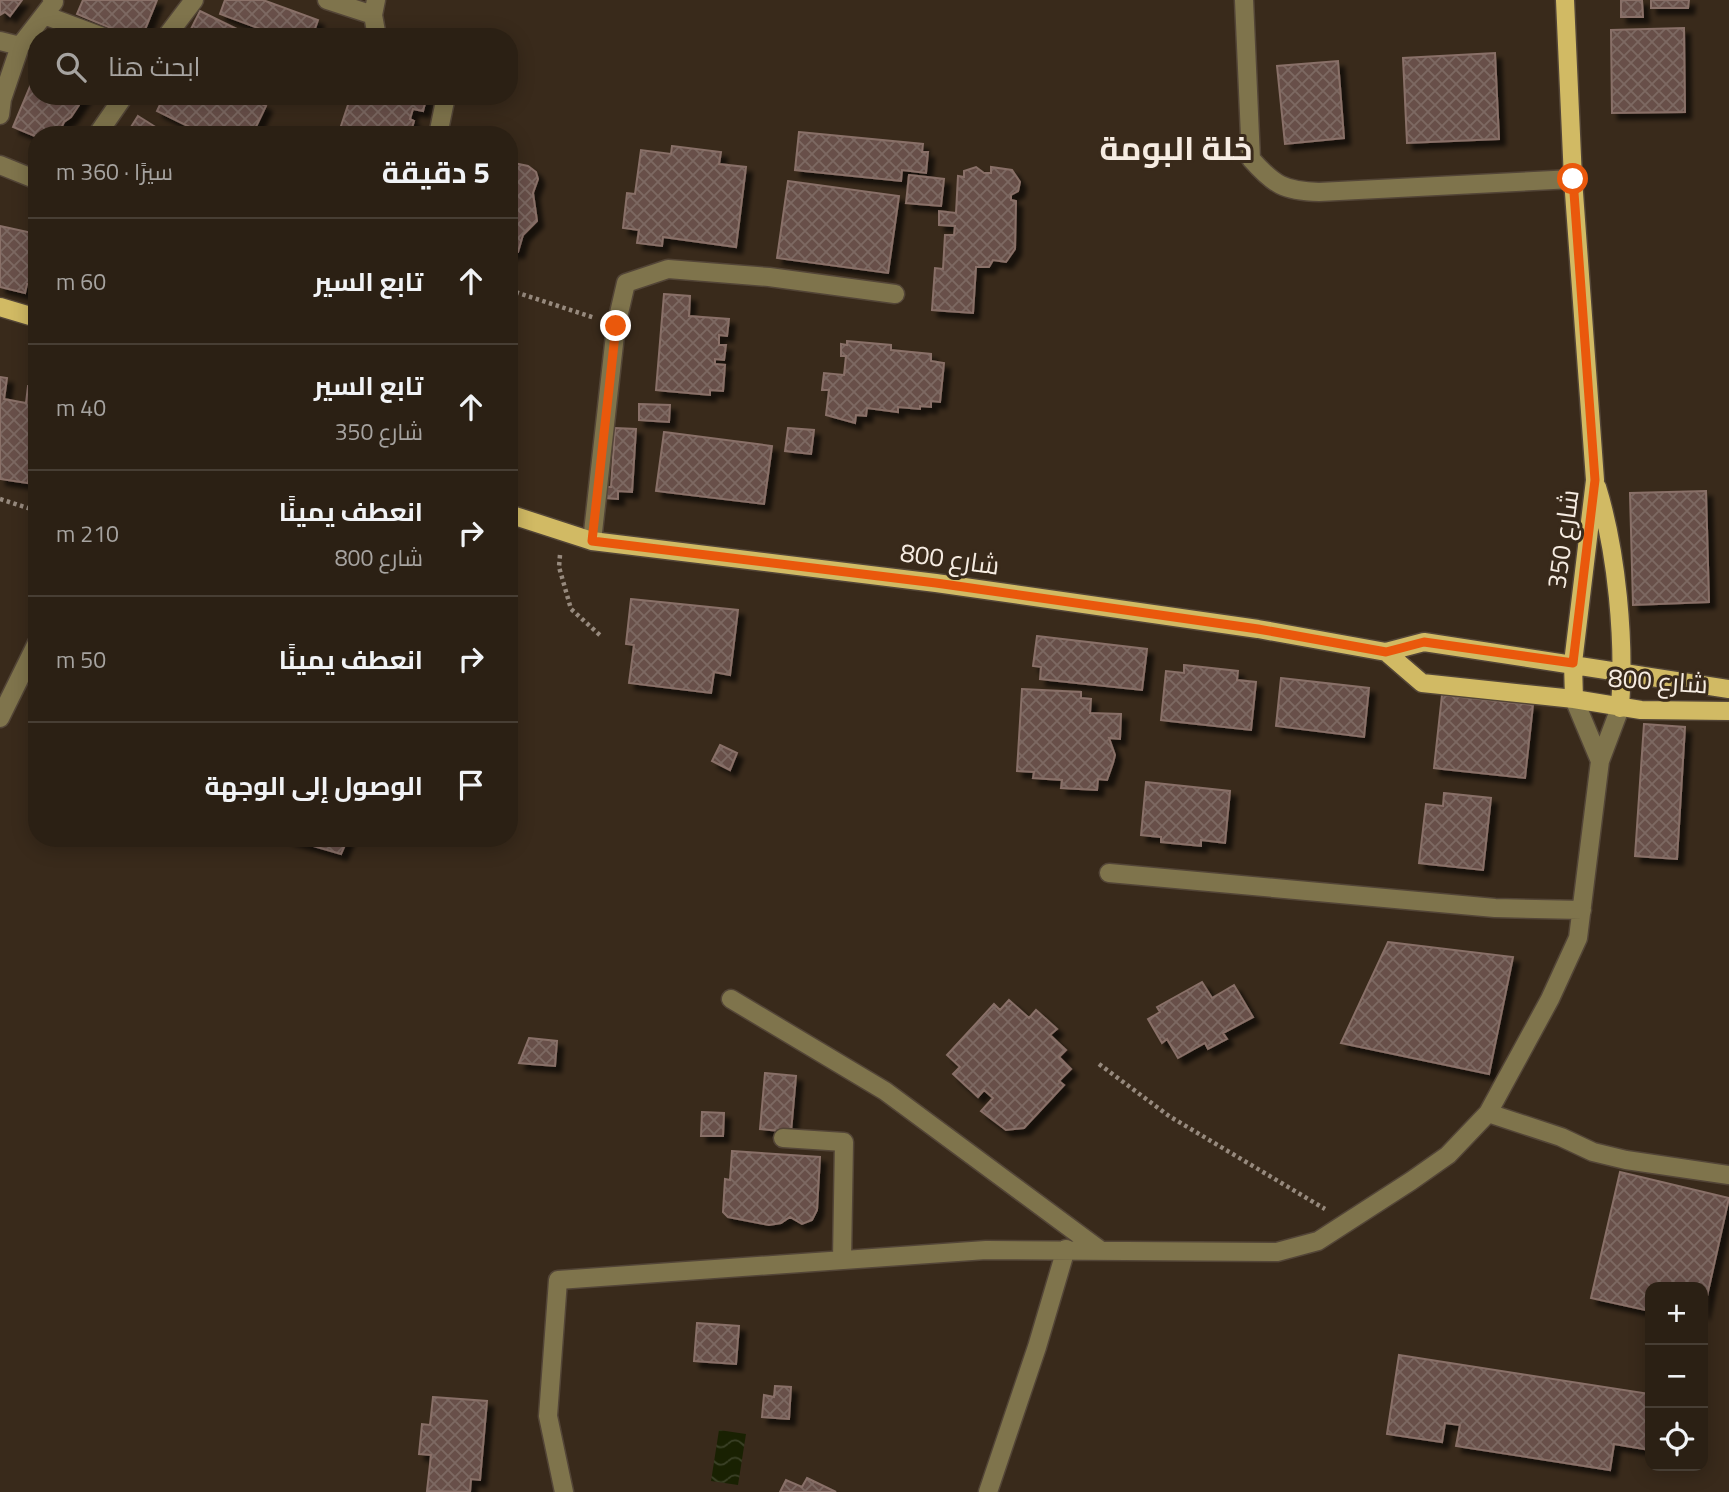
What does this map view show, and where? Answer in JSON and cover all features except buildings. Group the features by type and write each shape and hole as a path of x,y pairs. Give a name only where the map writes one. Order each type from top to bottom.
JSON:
{"main road":[{"path":"1564,0 1573,179 1595,480"},
{"path":"0,307 28,315"},
{"name":"شارع 350","path":"1574,699 1573,663 1595,480"},
{"name":"شارع 350","path":"1595,480 1609,526 1622,672 1620,708"},
{"name":"شارع 800","path":"518,517 592,541 976,589 1258,629 1386,652 1424,642 1729,689"},
{"name":"شارع 800","path":"1386,652 1423,683 1574,699 1620,708 1729,711"}],"street":[{"path":"173,28 194,0"},
{"path":"327,0 374,8 376,28"},
{"path":"1244,0 1251,159 1275,184 1299,191 1320,192 1573,179"},
{"path":"33,28 48,8 86,28"},
{"path":"0,115 2,99 20,46 28,35"},
{"path":"0,41 20,46"},
{"path":"103,126 118,105"},
{"path":"440,126 444,105"},
{"path":"0,165 28,176"},
{"path":"592,541 616,326 626,283 668,270 769,277 895,294"},
{"path":"0,718 28,660"},
{"path":"1574,699 1601,761"},
{"path":"564,1492 548,1416 558,1280 986,1250 1277,1252 1318,1241 1448,1155 1489,1113 1556,987 1578,938 1601,761 1620,708"},
{"path":"1109,873 1495,908 1582,910"},
{"path":"731,999 885,1091 1100,1250"},
{"path":"1489,1113 1561,1137 1593,1152 1626,1160 1729,1175"},
{"path":"783,1138 844,1142 842,1260"},
{"path":"988,1492 1037,1347 1066,1249"}],"path":[{"path":"518,293 616,326"},
{"path":"0,499 28,508"},
{"path":"562,533 559,567 571,609 602,636"},
{"path":"1099,1064 1169,1116 1346,1222"}],"water":[{"path":"719,1430 746,1434 738,1485 711,1481"}],"district":[{"name":"خلة البومة","path":"1176,148"}],"route":[{"path":"616,326 592,541 936,583 1258,629 1386,652 1424,642 1573,663 1595,480 1573,179"}]}
